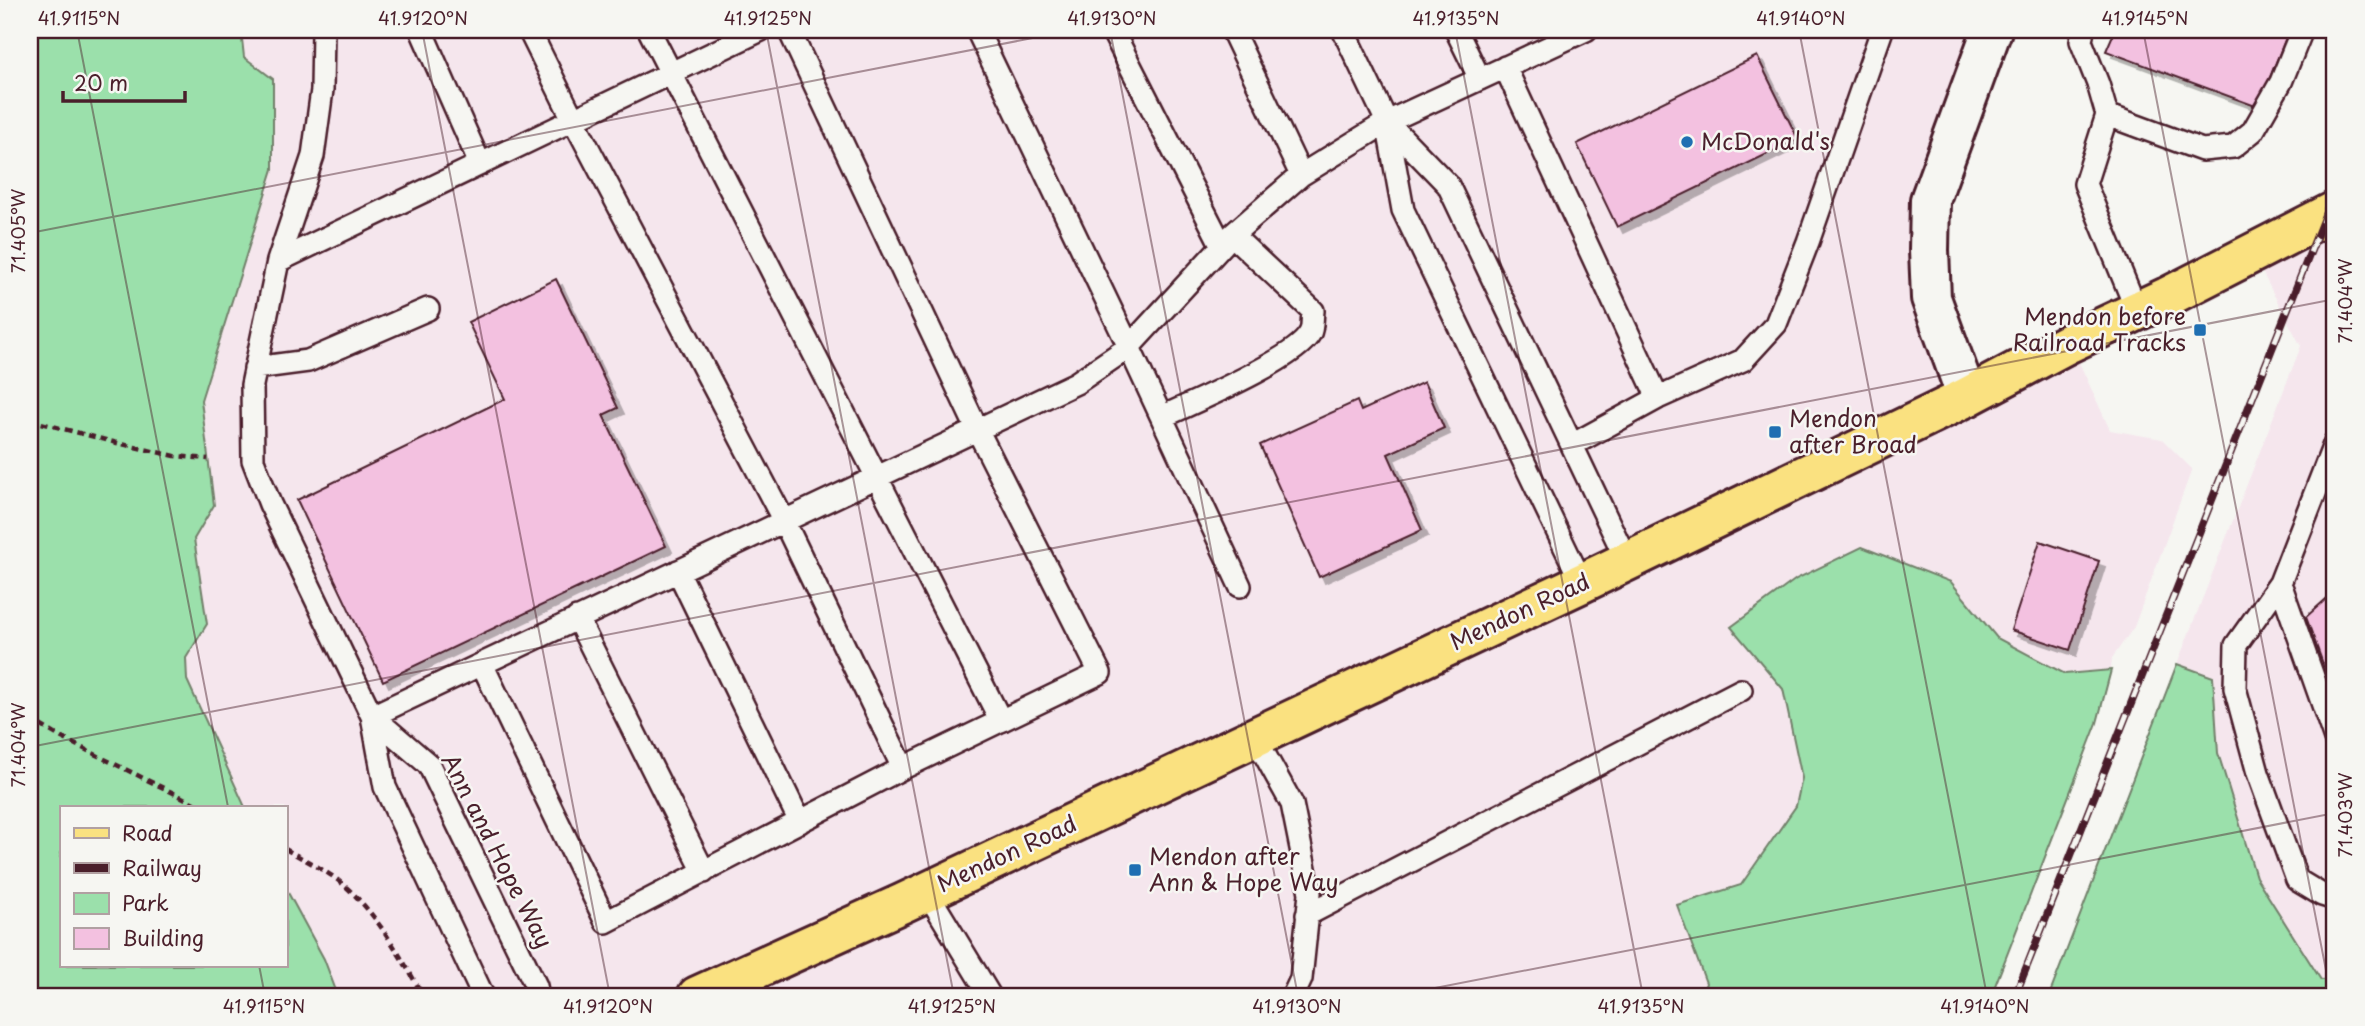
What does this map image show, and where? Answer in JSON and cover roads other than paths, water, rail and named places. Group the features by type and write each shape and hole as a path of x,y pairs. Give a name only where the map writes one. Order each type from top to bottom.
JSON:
{"main road":[{"name":"Mendon Road","path":"697,996 928,892 1628,561 1967,397 2068,343 2335,211"}],"street":[{"path":"1967,397 1931,298 1930,200 1992,30"}],"lane":[{"path":"323,30 322,90 313,156 278,261 252,385 253,460 270,504 372,716 385,787 483,996"},
{"path":"421,30 480,164"},
{"path":"529,30 784,521 903,768"},
{"path":"649,30 1001,721"},
{"path":"278,261 761,30"},
{"path":"482,664 606,922 903,768 1100,673 977,429 789,30"},
{"path":"976,30 1129,347 1240,586"},
{"path":"1112,30 1227,240 1313,311 1310,333 1292,351 1265,368 1162,417"},
{"path":"1232,30 1301,175"},
{"path":"1343,30 1387,122 1403,210 1581,583"},
{"path":"1456,30 1480,79"},
{"path":"1572,445 1658,398 1743,360 1776,324 1808,242 1882,30"},
{"path":"2107,115 2202,150 2233,148 2253,131 2281,82 2302,30"},
{"path":"372,716 1076,383 1129,347 1227,240 1301,175 1387,122 1581,31"},
{"path":"2082,36 2107,115 2084,184 2137,311"},
{"path":"1505,67 1658,398"},
{"path":"1387,122 1448,186 1628,561"},
{"path":"255,368 308,361 428,309"},
{"path":"2335,442 2280,583 2236,645 2235,688 2258,773 2297,880 2322,895 2335,899"},
{"path":"678,571 800,822"},
{"path":"2280,583 2335,740"},
{"path":"578,618 704,872"},
{"path":"1307,915 1741,690"},
{"name":"Ann and Hope Way","path":"372,716 429,765 536,986 538,996"},
{"path":"1255,737 1292,804 1310,893 1301,979 1293,996"},
{"path":"928,892 990,996"}],"railway":[{"path":"2015,996 2335,190"}],"place":[{"name":"McDonald's","path":"1687,142"},
{"name":"Mendon before Railroad Tracks","path":"2200,330"},
{"name":"Mendon after Broad","path":"1775,432"},
{"name":"Mendon after Ann & Hope Way","path":"1135,870"}]}
